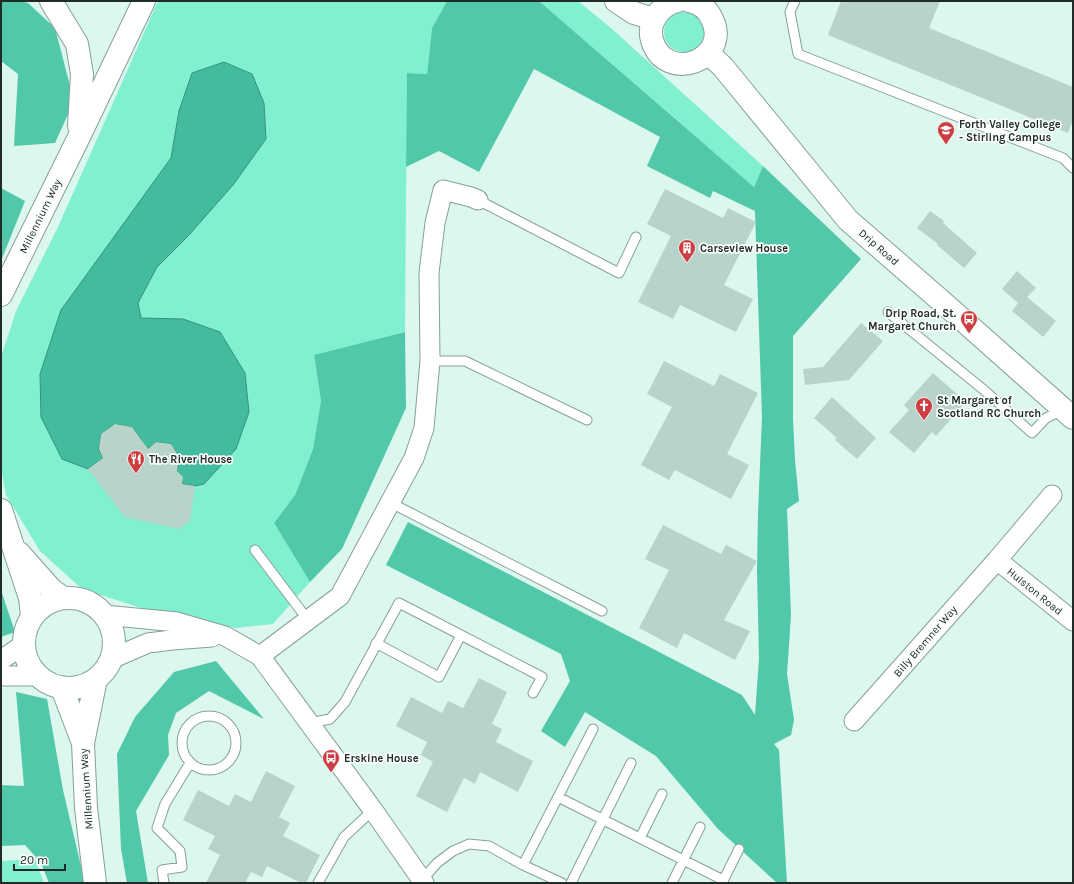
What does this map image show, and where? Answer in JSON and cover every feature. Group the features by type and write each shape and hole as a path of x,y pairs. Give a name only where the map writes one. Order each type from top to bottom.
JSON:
{"main road":[{"name":"Millennium Way","path":"51,1 77,44 82,74 79,138"},
{"name":"Millennium Way","path":"1,295 79,138 144,1"},
{"path":"616,1 634,13 654,19"},
{"path":"688,1 703,6 710,14 715,24 716,34 714,44 708,53 700,60 691,64 671,62 662,57 656,49 652,39 651,29 654,19 659,11 666,5 688,1"},
{"name":"Drip Road","path":"708,53 723,67 848,220 940,299 1068,414"},
{"path":"1,510 30,598 32,616"},
{"path":"13,546 50,589 62,598"},
{"path":"62,598 74,598 86,601 96,606 111,626 114,637 111,659 96,679 86,685 74,688 62,688 49,684 38,676 27,662 23,645 25,630 32,616 45,604 62,598"},
{"name":"Millennium Way","path":"95,883 86,808 83,743 96,679"},
{"name":"Millennium Way","path":"62,688 83,743"}],"street":[{"path":"260,656 340,596 414,458 424,428 430,361 429,272 435,223 443,190 478,200"},
{"name":"Billy Bremner Way","path":"854,721 997,560 1052,495"},
{"name":"Hulston Road","path":"997,560 1073,621"},
{"path":"104,615 177,622 225,636 260,656 373,810 423,882"},
{"path":"111,659 148,643 225,636"},
{"path":"1,660 23,645"},
{"path":"1,676 38,676"}],"lane":[{"path":"795,1 790,12 798,54 1063,158 1073,168"},
{"path":"478,200 619,273 636,237"},
{"path":"888,312 984,390 1032,433 1046,418 1068,414"},
{"path":"430,361 465,361 587,420"},
{"path":"391,503 602,611"},
{"path":"255,550 308,620"},
{"path":"310,724 330,719 345,702 399,603 542,676 533,693"},
{"path":"376,643 439,677 461,635"},
{"path":"211,715 228,723 234,732 236,742 235,752 230,760 224,766 206,770 196,767 190,763 184,755 181,743 183,734 189,723 197,718 211,715"},
{"path":"523,865 593,729"},
{"path":"164,883 162,870 182,867 180,851 157,828 166,804 190,763"},
{"path":"571,883 631,763"},
{"path":"640,838 662,794"},
{"path":"558,797 683,860 722,882 739,849"},
{"path":"318,883 344,837 373,810"},
{"path":"672,883 700,827"},
{"path":"423,882 437,863 453,851 469,844 489,846 523,865 562,883"}],"shaded area":[{"path":"1,1 20,1 28,3 55,28 74,101 55,143 14,146 18,74 1,61"},
{"path":"158,1 447,1 432,28 427,74 407,73 405,332 314,356 321,401 313,449 295,495 274,523 310,582 273,624 236,628 160,614 82,589 40,551 6,495 1,468 1,357 16,311 58,227"},
{"path":"447,1 539,1 754,187 763,166 861,259 793,336 793,419 799,501 787,509 791,615 787,674 794,720 791,735 774,744 779,750 787,883 777,883 718,829 656,756 585,712 565,747 541,731 570,681 561,654 386,565 408,522 742,695 755,715 759,659 757,571 762,417 755,211 713,191 710,198 647,166 660,137 534,69 479,172 439,151 406,167 407,73 427,74 432,28"},
{"path":"539,1 578,1 611,28 763,166 754,187"},
{"path":"684,12 692,14 698,18 702,24 704,32 702,40 698,46 692,50 684,52 676,50 670,46 666,40 664,32 666,24 670,18 676,14"},
{"path":"224,62 252,74 264,103 266,139 233,185 189,235 157,267 138,303 141,318 183,319 220,332 245,373 249,412 236,449 204,484 195,486 182,484 182,477 177,471 179,457 171,444 156,442 144,452 140,450 141,439 132,427 115,424 101,434 99,449 103,458 88,469 62,459 41,417 40,374 61,310 171,158 179,111 192,73"},
{"path":"1,188 25,201 1,261"},
{"path":"405,332 406,408 342,549 310,582 274,523 295,495 313,449 321,401 314,355"},
{"path":"1,590 15,632 1,637"},
{"path":"216,661 264,719 209,691 176,713 168,735 169,755 136,811 148,883 127,883 121,849 117,754 135,717 174,672"},
{"path":"16,692 47,699 63,790 85,883 49,883 41,863 25,845 1,846 1,785 24,786"},
{"path":"35,859 44,883 1,883 1,861"}],"building":[{"path":"841,1 940,1 929,28 1073,87 1073,120 1068,133 828,35"},
{"name":"Carseview House","path":"665,189 723,218 728,208 756,222 724,285 753,299 736,332 680,305 673,319 638,302 671,236 647,224"},
{"path":"930,211 944,221 943,223 977,253 964,268 937,245 938,244 917,228"},
{"path":"1017,271 1036,288 1027,297 1056,321 1043,337 1012,311 1018,303 1002,289"},
{"path":"861,323 883,341 849,380 805,385 803,369 823,367"},
{"path":"664,361 714,386 720,374 758,393 727,454 749,465 731,499 675,470 669,480 641,465 672,407 647,394"},
{"name":"St Margaret of Scotland RC Church","path":"933,373 966,402 936,436 932,432 914,453 889,432 909,410 904,405"},
{"path":"832,397 876,438 857,459 835,440 837,438 814,418"},
{"name":"The River House","path":"115,424 132,427 148,449 156,442 171,444 179,457 177,471 183,477 182,484 195,486 190,521 179,529 125,517 88,469 103,458 99,449 101,434"},
{"path":"663,525 721,554 726,545 757,561 724,620 750,631 735,660 684,633 677,648 639,628 669,570 645,559"},
{"path":"479,678 507,692 492,724 502,729 496,742 533,761 518,792 480,772 475,784 464,778 447,812 416,796 433,762 421,755 427,742 396,726 411,697 442,713 448,701 463,708"},
{"path":"266,771 295,786 279,817 290,823 283,836 320,855 306,883 301,883 267,866 262,877 251,872 245,883 206,883 220,855 208,849 215,836 183,820 198,790 229,806 235,794 251,802"}],"place":[{"name":"Forth Valley College - Stirling Campus","path":"946,145"},
{"name":"Carseview House","path":"687,263"},
{"name":"Drip Road, St. Margaret Church","path":"969,334"},
{"name":"St Margaret of Scotland RC Church","path":"924,421"},
{"name":"The River House","path":"136,474"},
{"name":"Erskine House","path":"331,773"}]}
